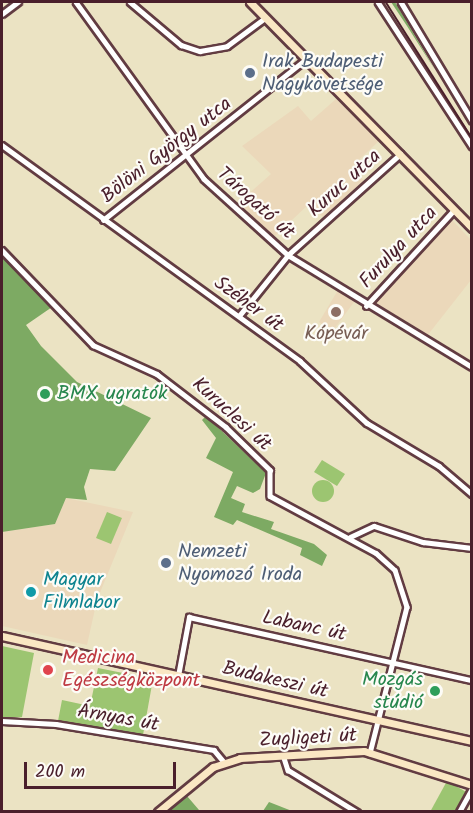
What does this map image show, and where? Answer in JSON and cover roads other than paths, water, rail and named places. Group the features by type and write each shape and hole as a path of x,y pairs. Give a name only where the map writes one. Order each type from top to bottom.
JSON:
{"main road":[{"path":"250,2 471,228"},
{"name":"Budakeszi út","path":"2,636 471,741"},
{"name":"Zugligeti út","path":"224,762 370,753 471,787"},
{"path":"158,812 224,762"}],"street":[{"path":"2,14 18,2"},
{"name":"Tárogató út","path":"76,2 185,156 288,255 366,306 471,367"},
{"path":"130,2 193,50 227,46 265,18"},
{"path":"378,2 471,146"},
{"path":"401,2 471,120"},
{"name":"Bölöni György utca","path":"104,220 305,60"},
{"path":"429,78 440,69"},
{"name":"Széher út","path":"2,145 309,369 367,423 439,466 471,494"},
{"name":"Kuruc utca","path":"239,316 288,255 400,154"},
{"name":"Furulya utca","path":"366,306 454,210"},
{"name":"Kuruclesi út","path":"2,250 93,345 157,374 226,427 270,470 270,496 350,537 391,565 404,589 407,608 370,753"},
{"path":"350,537 374,526 423,542 471,548"},
{"name":"Labanc út","path":"178,676 189,617 471,680"},
{"name":"Árnyas út","path":"2,721 56,724 214,750 224,762"},
{"path":"284,758 288,770 357,812"},
{"path":"459,812 471,787"}],"tram line":[{"path":"386,2 472,138"}],"place":[{"name":"Irak Budapesti Nagykövetsége","path":"250,73"},
{"name":"Kópévár","path":"336,312"},
{"name":"BMX ugratók","path":"45,394"},
{"name":"Nemzeti Nyomozó Iroda","path":"166,563"},
{"name":"Magyar Filmlabor","path":"31,592"},
{"name":"Medicina Egészségközpont","path":"48,670"},
{"name":"Mozgás stúdió","path":"435,691"}]}
